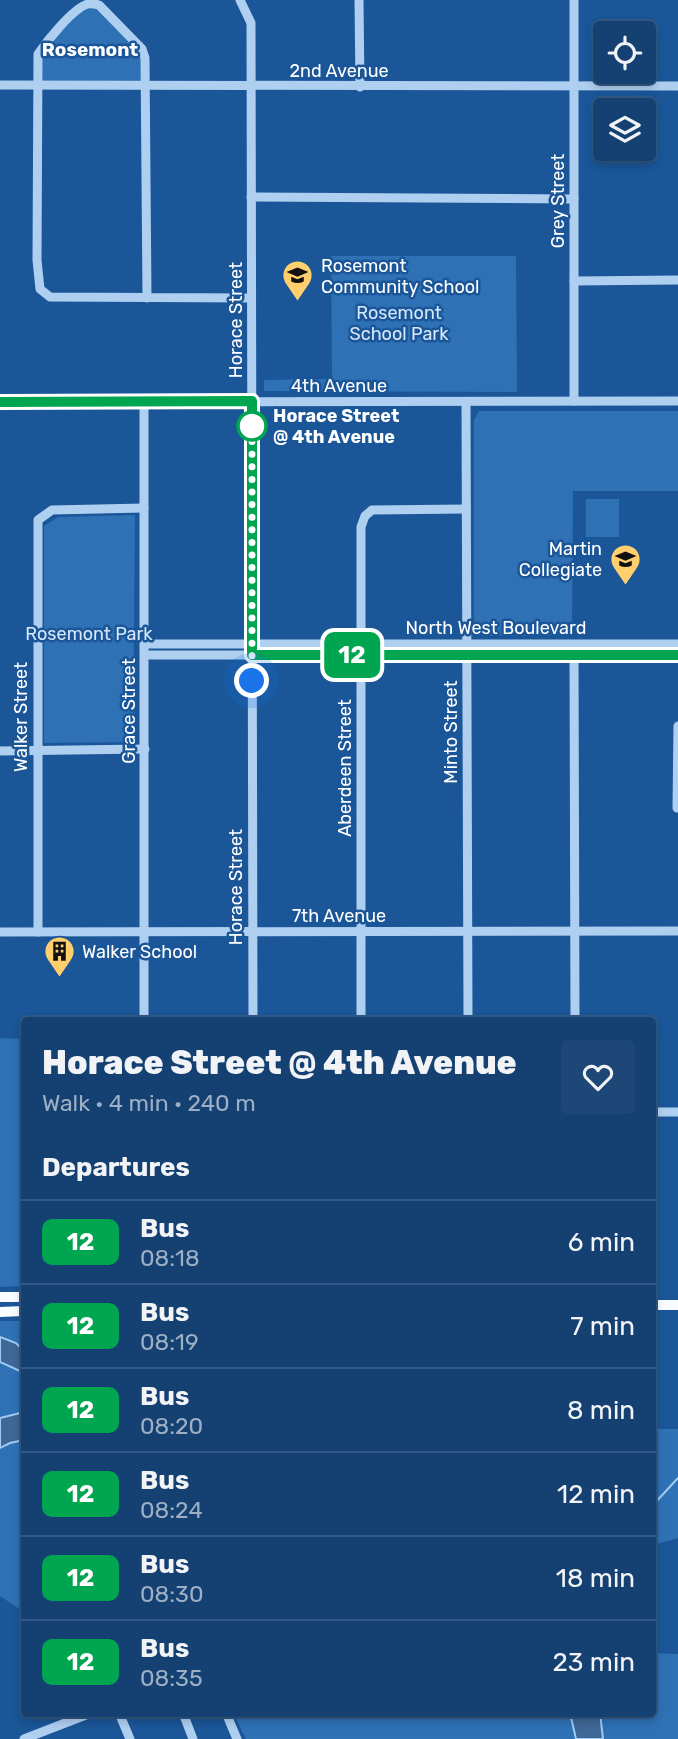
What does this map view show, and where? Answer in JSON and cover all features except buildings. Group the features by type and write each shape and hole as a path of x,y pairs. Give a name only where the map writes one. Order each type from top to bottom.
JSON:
{"main road":[{"path":"0,1297 21,1297"},
{"path":"656,1305 678,1305"},
{"path":"0,1312 21,1311"}],"street":[{"name":"Horace Street","path":"240,0 251,23 253,1017"},
{"path":"359,0 360,87"},
{"name":"Grey Street","path":"574,0 574,401"},
{"path":"147,298 145,58 142,48 99,5 90,3 79,8 46,41 38,54 37,260 40,289 50,297 147,298 251,298"},
{"name":"2nd Avenue","path":"0,85 574,88 678,86"},
{"path":"251,197 574,199"},
{"path":"574,281 678,280"},
{"name":"4th Avenue","path":"0,401 678,401"},
{"name":"Grace Street","path":"144,402 144,1017"},
{"name":"Minto Street","path":"466,402 468,1017"},
{"name":"Walker Street","path":"38,932 38,520 52,510 144,508"},
{"name":"Aberdeen Street","path":"361,1017 361,527 365,516 372,510 466,509"},
{"name":"North West Boulevard","path":"145,644 678,644"},
{"path":"574,644 575,1017"},
{"name":"North West Boulevard","path":"145,655 678,655"},
{"path":"677,808 678,726"},
{"path":"0,751 145,749"},
{"name":"7th Avenue","path":"0,932 678,931"},
{"path":"656,1112 678,1112"},
{"path":"24,1739 81,1717"},
{"path":"121,1717 130,1739"},
{"path":"185,1717 193,1739"},
{"path":"228,1717 237,1739"}],"green space":[{"path":"99,5 142,49 145,86 38,86 38,54 79,8"},
{"name":"Rosemont School Park","path":"331,256 516,256 517,392 264,391 264,380 332,379"},
{"path":"479,411 678,411 678,491 573,491 572,635 482,636 474,627 474,420"},
{"path":"586,499 619,499 619,537 586,537"},
{"name":"Rosemont Park","path":"135,515 133,742 44,743 44,526 58,517"},
{"path":"0,1038 21,1039 21,1286 0,1287"},
{"path":"0,1321 21,1321 21,1348 16,1343 0,1337"},
{"path":"0,1362 21,1372 21,1413 0,1418"},
{"path":"656,1429 678,1429 678,1538 656,1544"},
{"path":"21,1440 21,1610 0,1596 0,1448"},
{"path":"656,1653 678,1654 678,1739 603,1739 600,1717 656,1717"},
{"path":"235,1717 571,1717 576,1739 246,1739"}],"shaded area":[{"path":"0,1337 16,1343 21,1348 21,1372 0,1362"},
{"path":"21,1413 21,1441 0,1448 0,1418"},
{"path":"571,1717 600,1717 603,1739 576,1739"}],"waterway":[{"path":"656,1502 678,1478"}],"bus line":[{"name":"12","path":"0,402 252,401 252,655 678,655"}],"place":[{"name":"Rosemont Community School","path":"298,303"},
{"name":"Horace Street @ 4th Avenue","path":"252,426"},
{"name":"Martin Collegiate","path":"625,586"},
{"name":"Walker School","path":"59,979"}],"district":[{"name":"Rosemont","path":"90,49"}],"route":[{"path":"252,426 252,681"}]}
